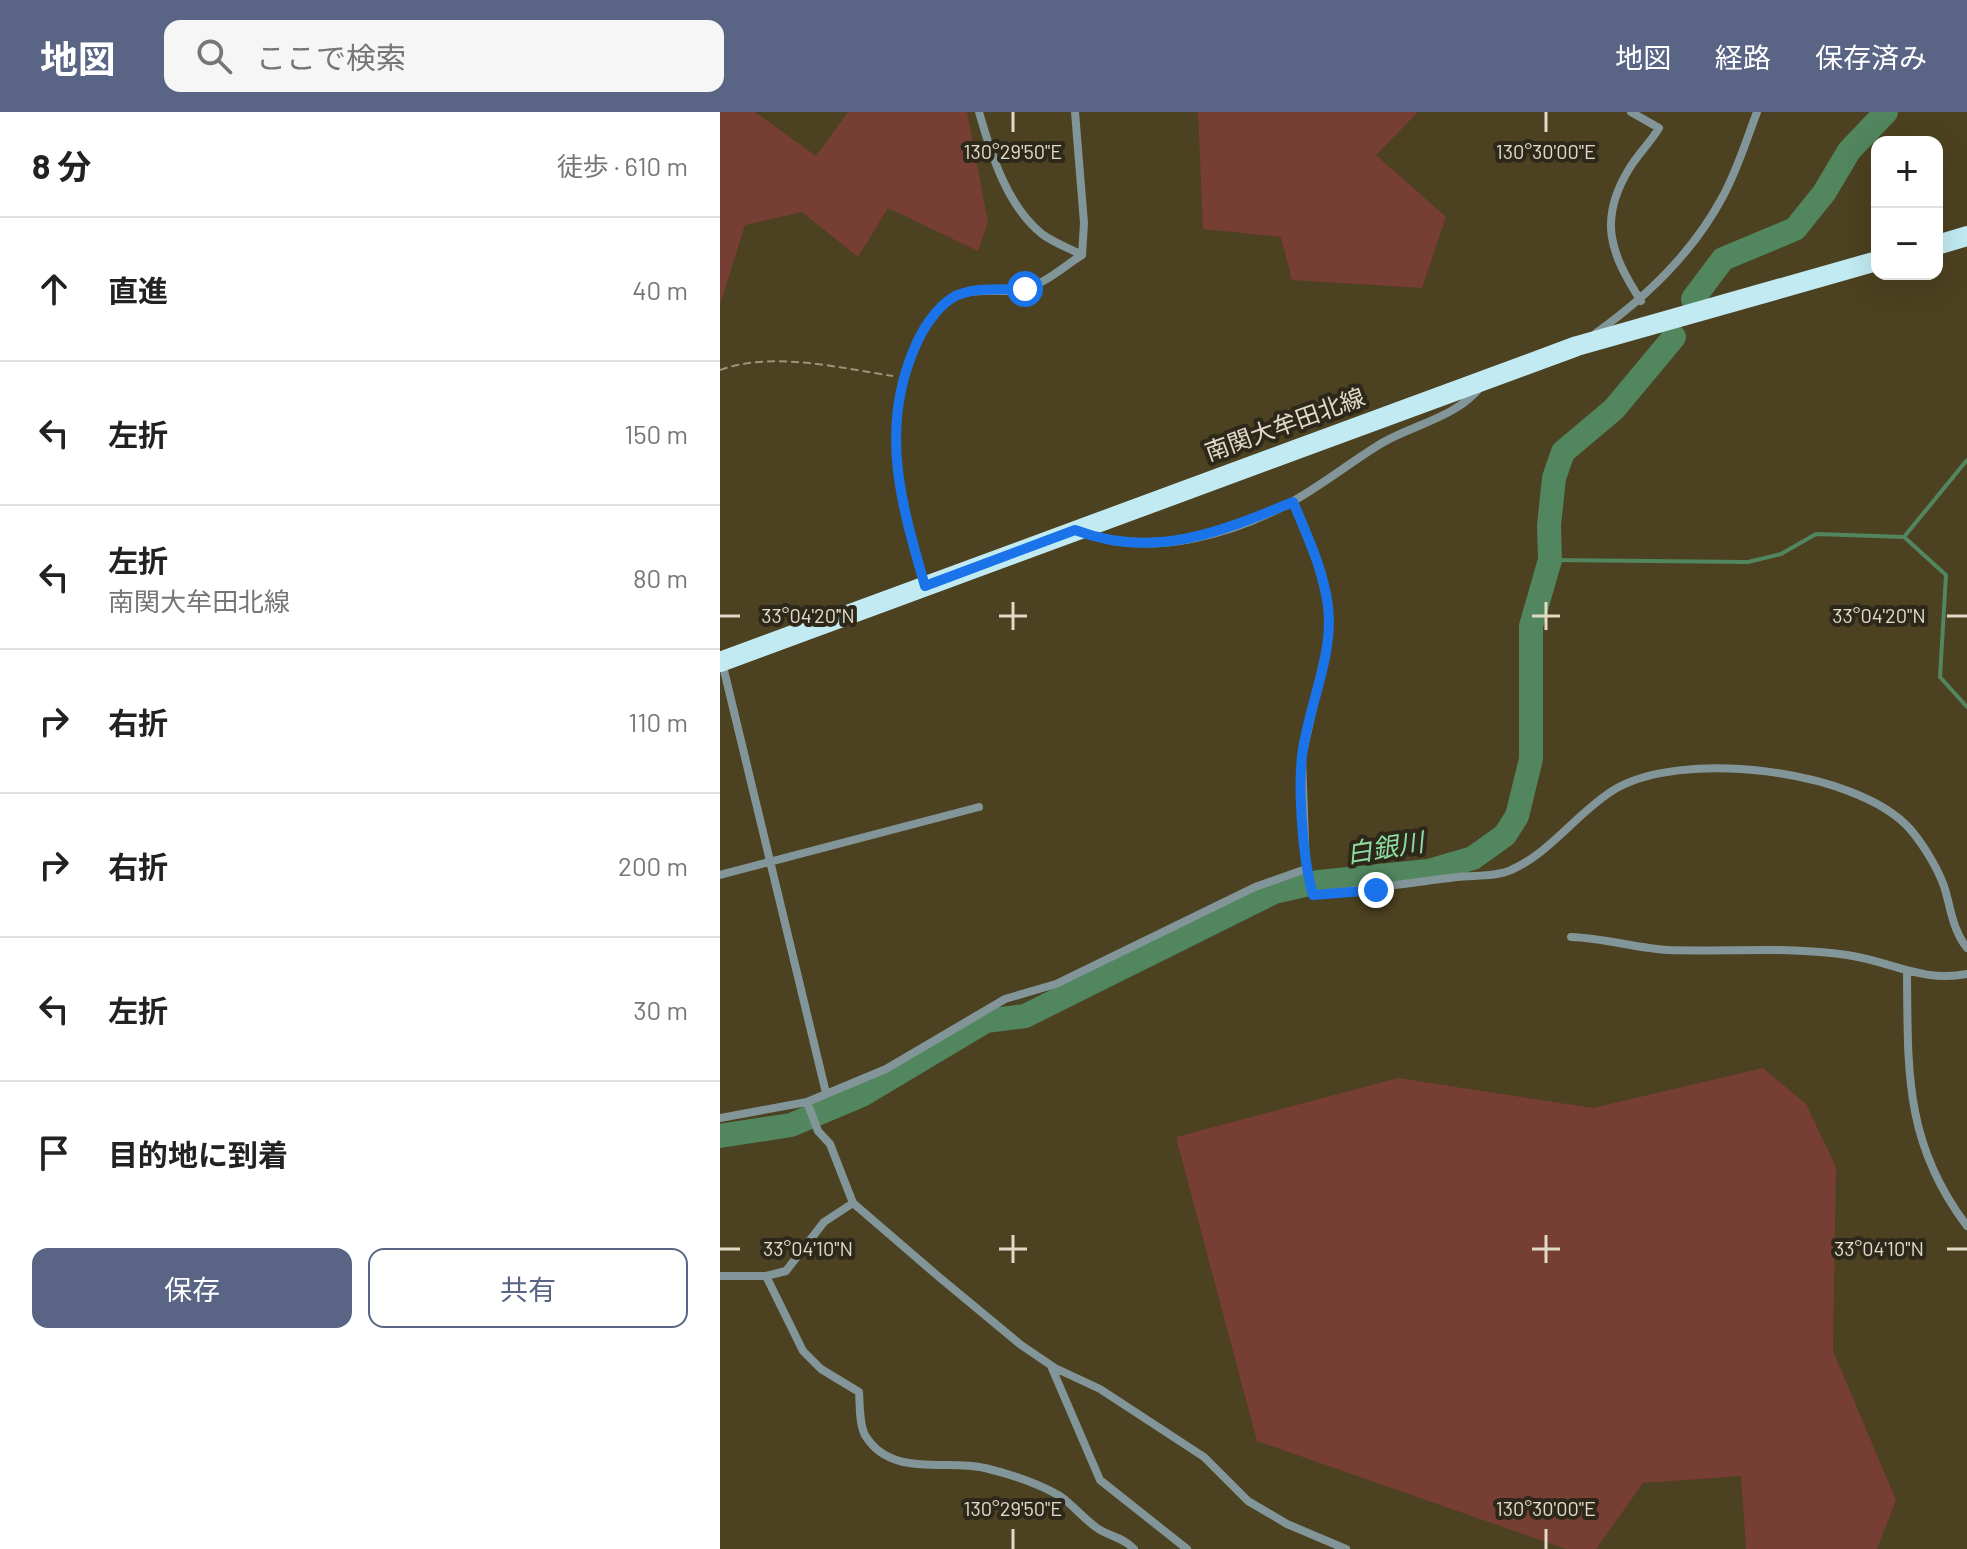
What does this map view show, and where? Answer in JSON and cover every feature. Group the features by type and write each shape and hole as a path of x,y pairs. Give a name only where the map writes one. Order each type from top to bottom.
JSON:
{"main road":[{"path":"1943,243 1967,236"},
{"name":"南関大牟田北線","path":"721,662 1577,346 1871,263"}],"street":[{"path":"979,112 1005,183 1025,219 1046,237 1082,255"},
{"path":"1075,112 1084,223 1082,255"},
{"path":"1631,112 1659,128 1631,166 1610,212 1610,237 1622,271 1641,301"},
{"path":"1577,346 1641,301 1691,243 1722,199 1757,112"},
{"path":"925,586 897,478 897,406 902,378 920,337 952,298 970,292 1025,289 1082,255"},
{"path":"1075,530 1106,542 1192,540 1222,531 1293,502 1384,442 1455,409 1488,379"},
{"path":"1293,502 1319,567 1328,606 1328,641 1302,757 1306,873 1313,895 1510,871 1613,790 1645,776 1681,768 1737,768 1821,782 1890,811 1922,847 1943,884 1952,921 1967,948"},
{"path":"721,662 826,1093"},
{"path":"720,875 979,807"},
{"path":"720,1118 807,1102 886,1069 1005,999 1056,984 1255,887 1306,873"},
{"path":"1571,937 1603,938 1664,949 1845,955 1907,973 1949,978 1967,974"},
{"path":"1907,973 1908,1087 1915,1123 1940,1183 1967,1226"},
{"path":"807,1102 818,1131 830,1144 853,1203 1021,1345 1100,1389 1204,1457 1248,1501 1287,1524 1346,1549"},
{"path":"720,1276 766,1276 786,1271 824,1222 853,1203"},
{"path":"766,1276 803,1351 821,1369 857,1388 865,1434 881,1451 896,1460 919,1465 981,1467 1030,1482 1061,1497 1100,1530 1125,1539 1134,1549"},
{"path":"1051,1364 1100,1480 1187,1549"}],"path":[{"path":"720,370 734,365 780,363 902,378"}],"shaded area":[{"path":"720,112 755,112 816,156 848,112 967,112 988,222 978,251 888,208 858,257 802,212 745,225 720,305"},
{"path":"1198,112 1418,112 1376,155 1446,217 1422,288 1292,280 1281,237 1203,229"},
{"path":"1763,1068 1806,1104 1836,1167 1833,1351 1896,1500 1877,1549 1746,1549 1741,1476 1643,1483 1596,1549 1566,1549 1257,1441 1176,1137 1398,1078 1593,1108"}],"waterway":[{"name":"白銀川","path":"1693,299 1723,259 1795,229 1824,193 1849,151 1886,112"},
{"name":"白銀川","path":"720,1136 791,1125 862,1095 986,1021 1025,1016 1274,892 1318,882 1429,871 1473,858 1505,835 1517,816 1531,759 1531,626 1550,560 1549,525 1554,478 1563,452 1614,409 1674,337"},
{"path":"1904,537 1967,460"},
{"path":"1550,560 1748,562 1781,554 1816,534 1904,537 1946,575 1940,677 1967,707"}],"route":[{"path":"1025,289 970,292 952,298 920,337 902,378 897,406 897,478 925,586 1075,530 1106,542 1192,540 1293,502 1319,567 1328,606 1328,641 1302,757 1306,869 1313,895 1376,890"}]}
